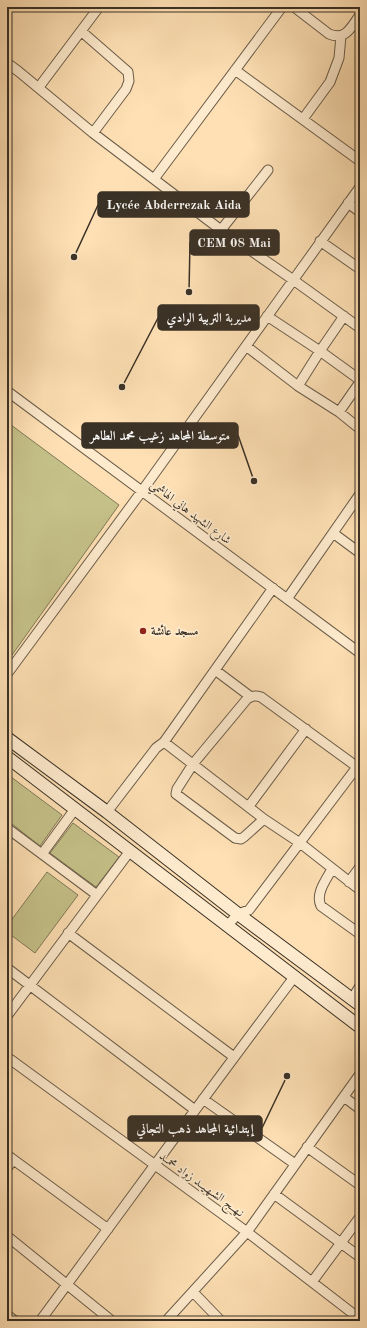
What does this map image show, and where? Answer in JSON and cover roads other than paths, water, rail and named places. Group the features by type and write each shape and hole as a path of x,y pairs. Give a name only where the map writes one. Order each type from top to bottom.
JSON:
{"main road":[{"path":"7,738 246,916 356,1002"},
{"path":"7,757 360,1027"}],"street":[{"path":"39,87 99,7"},
{"path":"154,179 282,7"},
{"path":"294,7 329,34 336,37 347,33 360,15"},
{"path":"81,31 128,72 129,81 126,89 93,133"},
{"path":"303,119 330,82 338,58 341,36"},
{"path":"7,63 39,87 93,133 220,230 360,328"},
{"path":"235,70 360,161"},
{"path":"220,230 268,170"},
{"path":"7,674 142,491 360,187"},
{"path":"348,203 360,212"},
{"path":"320,241 357,267 360,257"},
{"path":"267,316 320,351 360,381 339,412"},
{"path":"298,386 344,316"},
{"path":"246,346 298,386 339,412 360,429"},
{"name":"شارع الشهيد هاني الهاشمي","path":"7,391 360,653"},
{"path":"287,599 360,494"},
{"path":"333,533 360,553"},
{"path":"107,812 156,748 164,742 273,588"},
{"path":"215,670 251,696"},
{"path":"239,934 246,916 359,766 261,697 254,695 246,699 193,764 177,789 176,794 238,839 244,837 264,819"},
{"path":"249,806 306,729"},
{"path":"164,742 264,819 300,843 360,890"},
{"path":"42,854 75,809"},
{"path":"7,828 98,895"},
{"path":"7,1016 130,851"},
{"path":"349,882 360,867"},
{"path":"332,869 320,891 319,902 322,906 360,934"},
{"path":"228,926 246,916"},
{"path":"68,933 234,1056"},
{"path":"7,968 195,1110"},
{"path":"40,1321 156,1165 234,1056 295,976"},
{"path":"356,1002 360,986"},
{"name":"نـهــج الشـهـيــد زواد محمــد","path":"7,1057 247,1232 360,1318"},
{"path":"166,1321 247,1232 360,1074"},
{"path":"344,1097 360,1109"},
{"path":"203,1099 295,1164"},
{"path":"307,1147 360,1185"},
{"path":"7,1168 10,1158 108,1229"},
{"path":"274,1194 360,1257"},
{"path":"312,1282 360,1217"},
{"path":"7,1236 112,1321"},
{"path":"193,1292 220,1321"},
{"path":"7,1315 15,1321"}],"place":[{"name":"Lycée Abderrezak Aida","path":"74,257"},
{"name":"CEM 08 Mai","path":"189,292"},
{"name":"مديربة التربية الوادي","path":"122,387"},
{"name":"متوسطة المجاهد زغيب محمد الطاهر","path":"254,481"},
{"name":"مسجد عائشة","path":"143,631"},
{"name":"إبتدائية المجاهد ذهب التجاني","path":"287,1076"}]}
